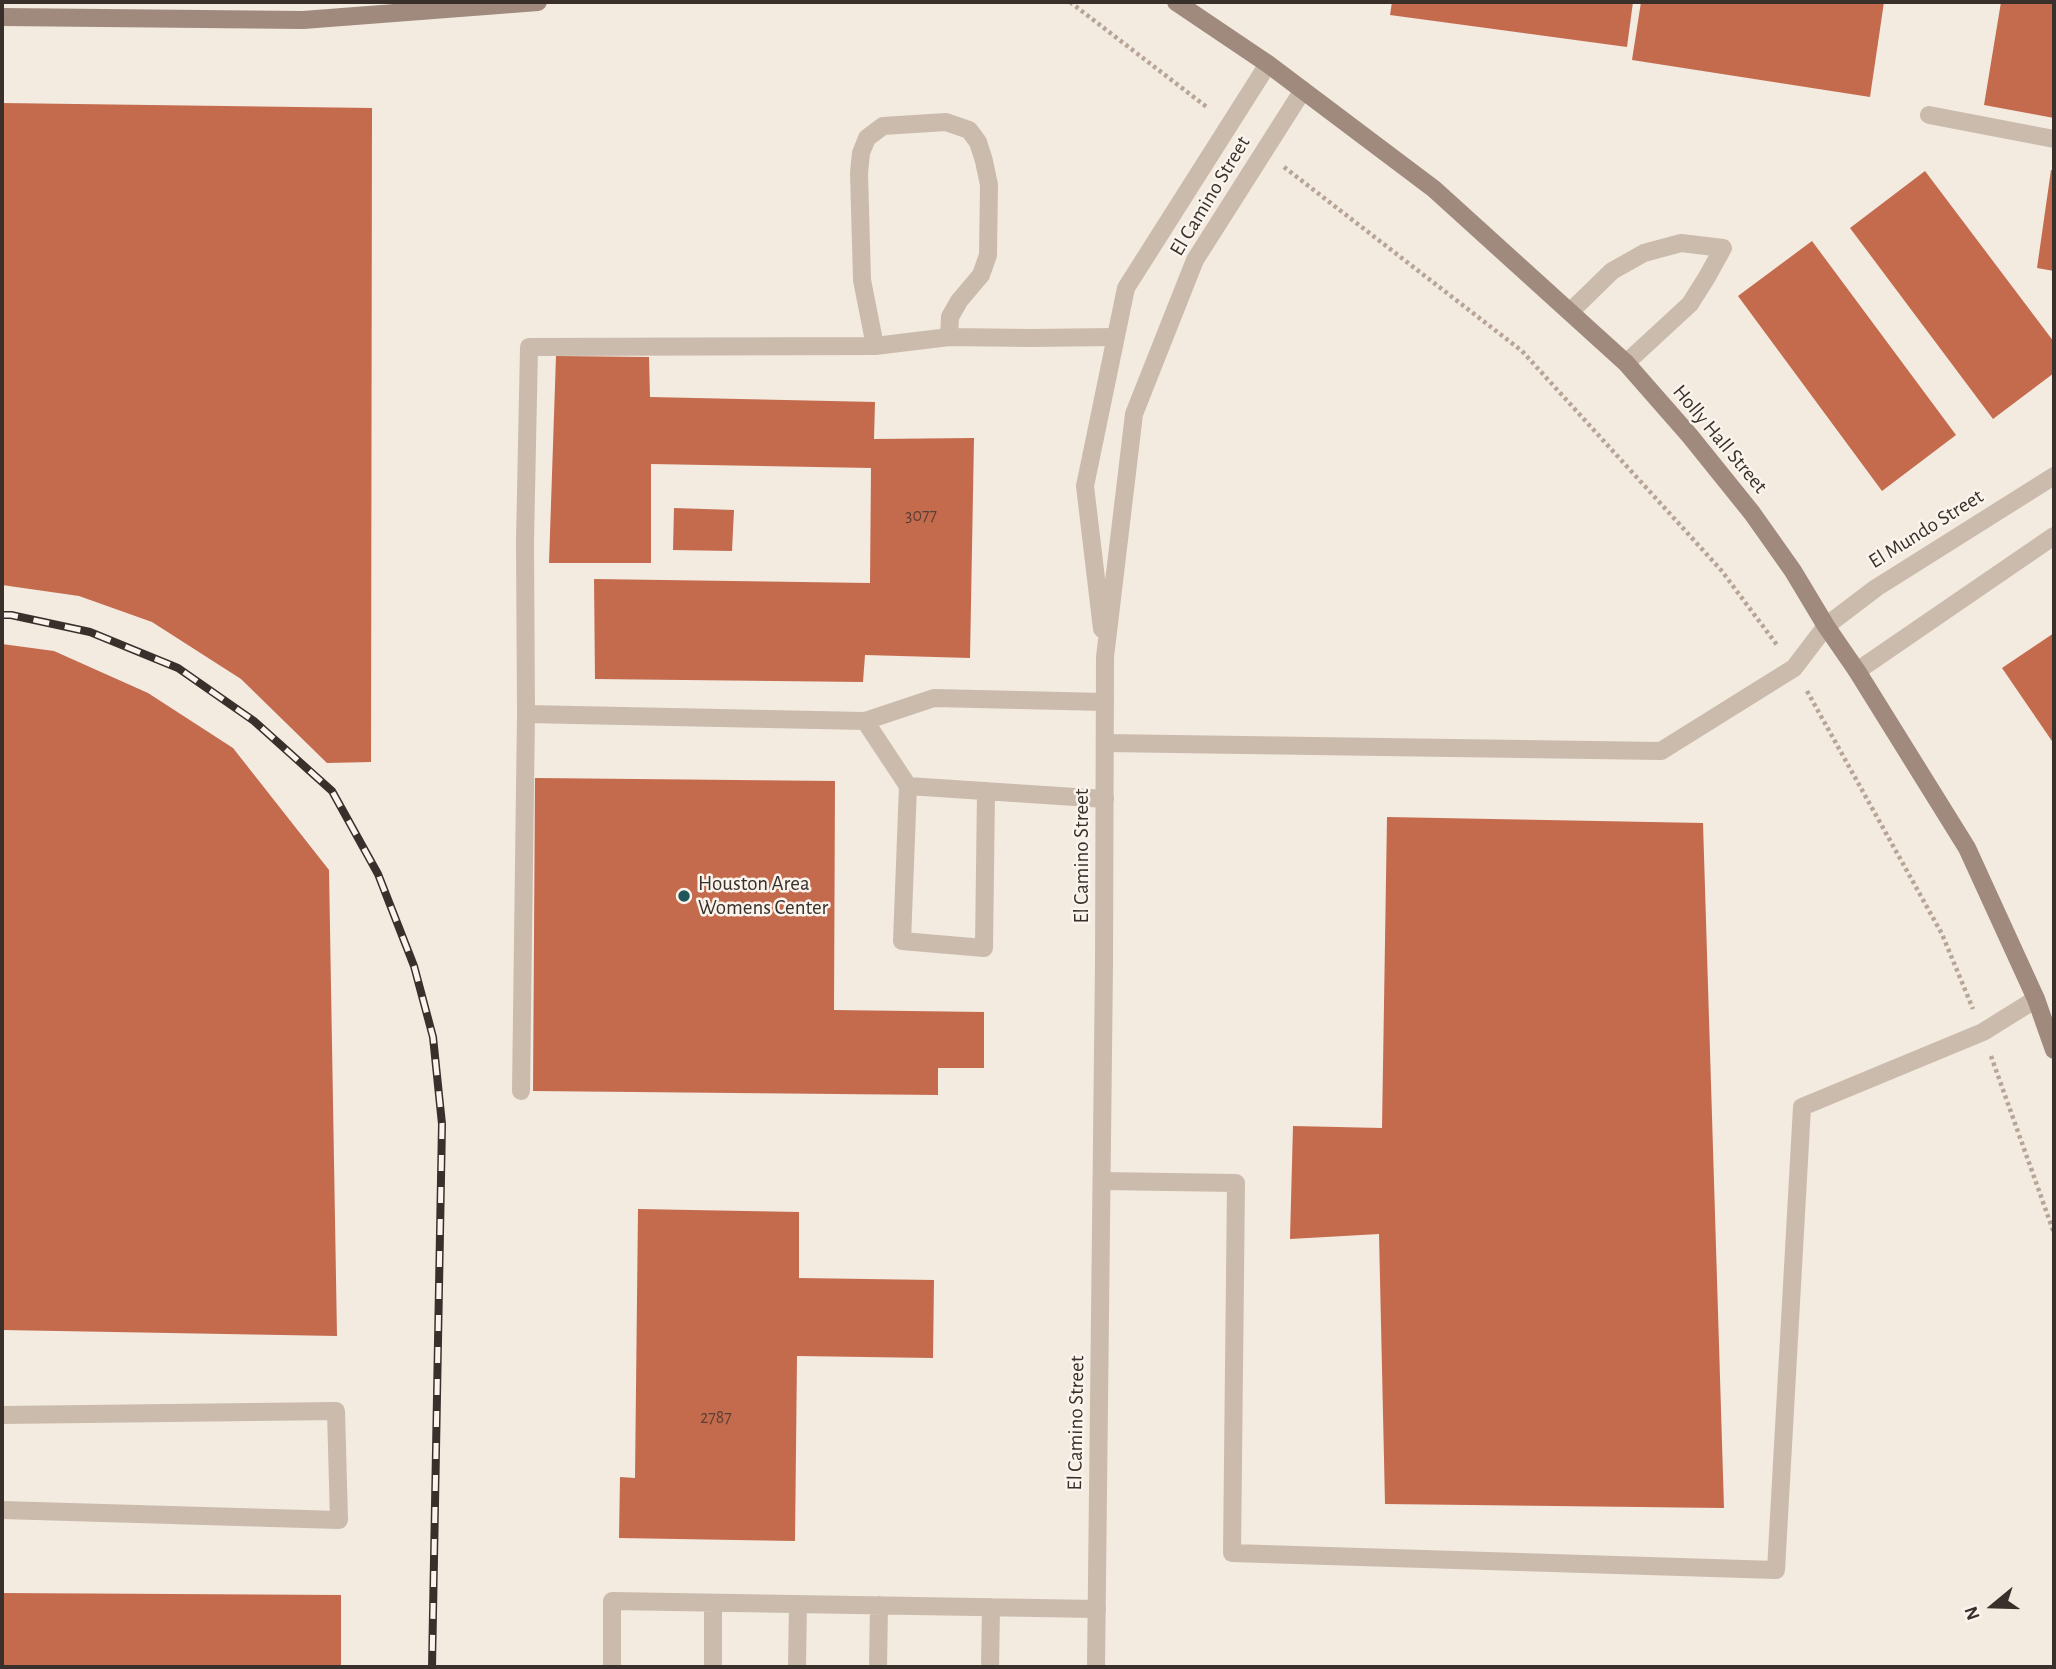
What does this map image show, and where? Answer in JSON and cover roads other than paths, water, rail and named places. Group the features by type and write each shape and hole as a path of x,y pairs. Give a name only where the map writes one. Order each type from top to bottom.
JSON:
{"street":[{"path":"2,17 303,20 366,8 538,2"},
{"name":"Holly Hall Street","path":"1176,2 1268,64 1434,189 1626,363 1690,436 1752,513 1793,571 1967,848 2035,999 2054,1050"},
{"path":"1105,657 1084,486 1126,288 1268,64"},
{"name":"El Camino Street","path":"1096,1667 1105,657 1134,414 1195,260 1303,90"},
{"path":"1929,115 2054,139"},
{"path":"875,346 862,280 859,173 861,153 867,138 883,126 946,122 969,130 978,142 984,161 989,185 988,256 981,275 959,301 950,317 948,337"},
{"path":"1570,312 1612,271 1644,253 1681,243 1723,248 1690,304 1626,363"},
{"path":"521,1091 529,347 875,346 948,337 1115,337"},
{"name":"El Mundo Street","path":"1105,743 1661,751 1794,668 1826,626 1876,588 2054,476"},
{"path":"1857,671 2054,536"},
{"path":"526,714 865,721 934,698 1105,702"},
{"path":"865,721 908,786 902,941 984,948 986,791"},
{"path":"908,786 1105,799"},
{"path":"1102,1181 1236,1183 1233,1553 1776,1570 1802,1107 1983,1032 2035,999"},
{"path":"2,1415 336,1411 339,1520 2,1510"},
{"path":"612,1667 612,1601 1097,1609"},
{"path":"713,1603 713,1667"},
{"path":"797,1604 797,1667"},
{"path":"878,1667 879,1605"},
{"path":"990,1607 990,1667"}],"railway":[{"path":"2,615 90,632 178,668 254,721 332,791 378,874 414,966 433,1037 442,1124 432,1667"}],"place":[{"name":"Houston Area Womens Center","path":"684,896"}]}
